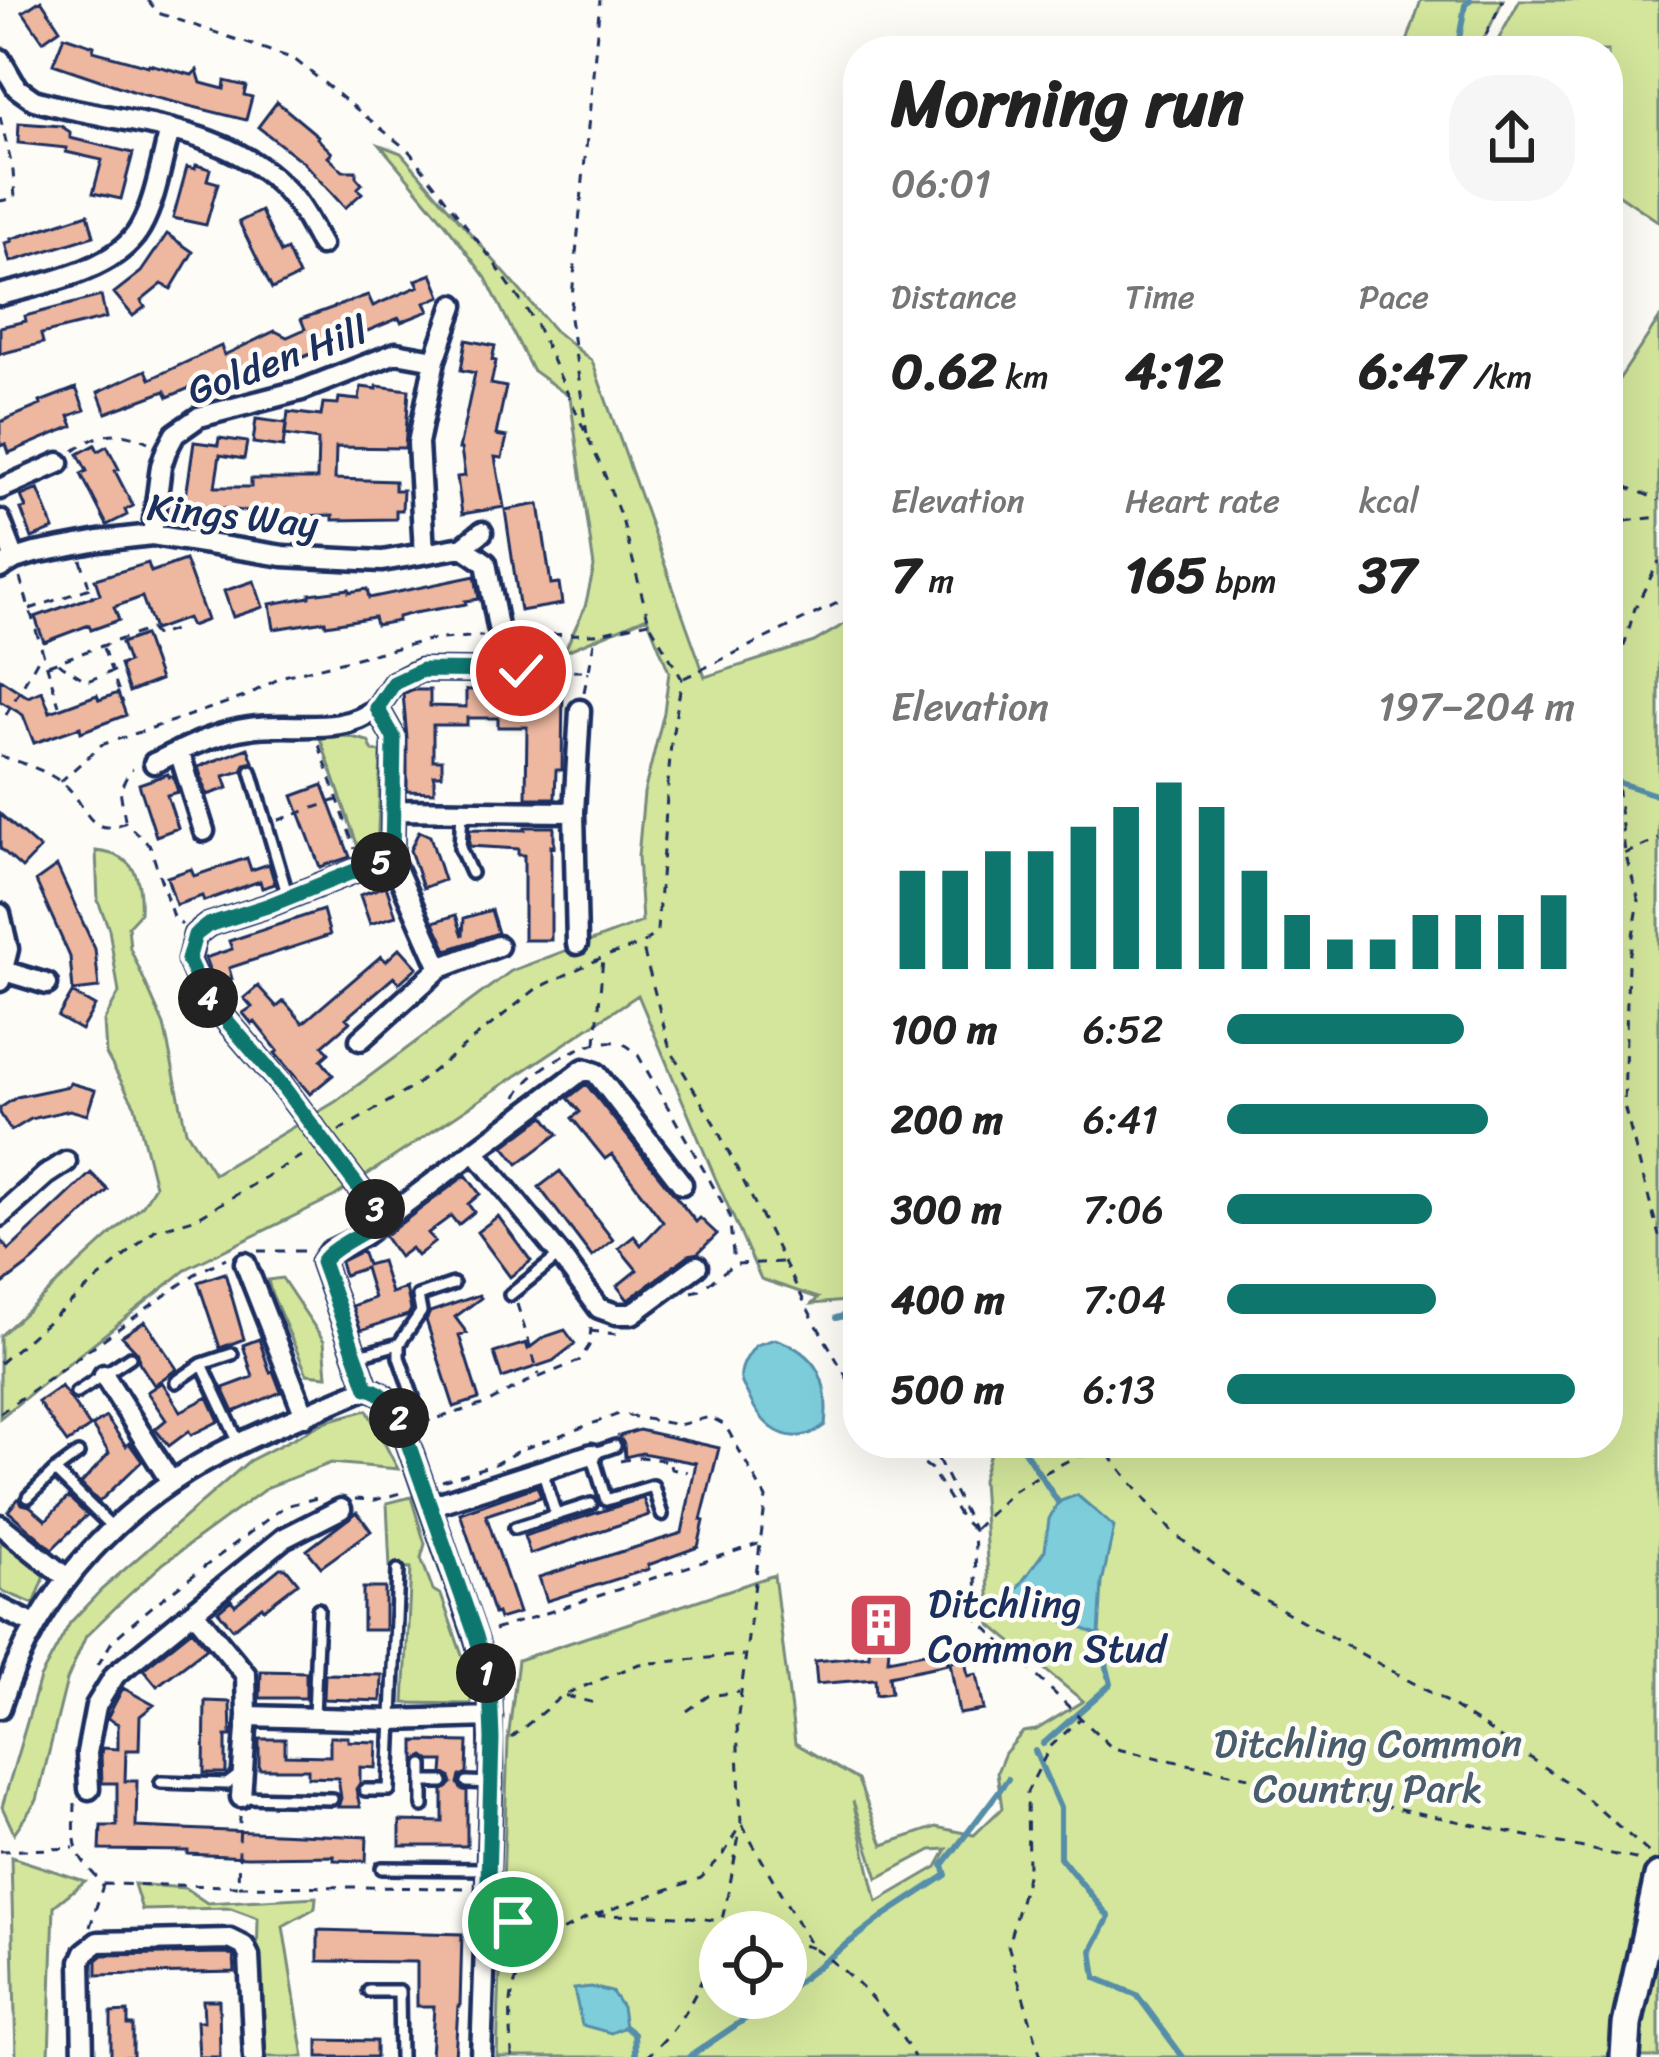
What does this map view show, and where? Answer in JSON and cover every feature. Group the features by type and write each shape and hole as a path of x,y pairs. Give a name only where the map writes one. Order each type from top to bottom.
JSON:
{"main road":[{"path":"1625,2057 1627,2025 1659,1877"}],"street":[{"path":"0,59 17,88 34,100 170,130 231,149 296,202 321,245"},
{"path":"0,101 17,88"},
{"path":"0,296 83,271 127,245 148,211 170,130"},
{"path":"424,553 418,443 435,360 454,305"},
{"name":"Golden Hill","path":"152,535 166,451 175,434 199,417 302,390 396,353 435,360"},
{"path":"0,489 59,463"},
{"path":"0,520 8,563"},
{"name":"Kings Way","path":"8,563 76,545 152,535 283,556 382,561 463,547 482,532"},
{"path":"463,547 486,563 498,627"},
{"path":"154,764 236,730 340,725 368,716 394,683 422,670 521,671"},
{"path":"377,708 394,738 392,859 440,968"},
{"path":"577,944 574,812 580,710"},
{"path":"179,752 204,831"},
{"path":"393,810 574,812"},
{"path":"383,1220 281,1084 204,994 188,960 195,935 208,925 392,859"},
{"path":"0,914 8,950 2,976 47,984"},
{"path":"360,1040 440,968 498,946"},
{"path":"367,1388 322,1262 328,1252 362,1236 584,1069 596,1073 682,1184"},
{"path":"475,1152 599,1308 632,1314 697,1266"},
{"path":"31,1160 46,1175"},
{"path":"0,1216 67,1162"},
{"path":"247,1255 305,1416"},
{"path":"104,1375 171,1482"},
{"path":"0,1708 35,1625 67,1578 112,1527 171,1482 239,1443 367,1388 379,1390 393,1405 403,1429 490,1685 481,2057"},
{"path":"430,1507 592,1454"},
{"path":"82,1795 96,1706 115,1675 284,1538 341,1509"},
{"path":"0,1525 67,1578"},
{"path":"0,1608 35,1625"},
{"path":"194,1612 246,1676 241,1797"},
{"path":"247,1716 491,1717"},
{"path":"83,2057 81,1961 85,1952 98,1942 230,1939 244,1946 249,1956 254,2057"}],"lane":[{"path":"251,771 288,897"},
{"path":"462,811 460,848 471,873"},
{"path":"512,1293 560,1255"},
{"path":"393,1405 413,1397 399,1344 421,1312 418,1296 453,1284"},
{"path":"356,1356 399,1344"},
{"path":"176,1382 202,1364 232,1354"},
{"path":"76,1394 130,1357"},
{"path":"202,1364 239,1443"},
{"path":"615,1446 592,1454 606,1500 653,1486 662,1515"},
{"path":"28,1498 78,1454"},
{"path":"542,1470 556,1516"},
{"path":"55,1471 112,1527"},
{"path":"515,1528 591,1504"},
{"path":"365,1790 389,1790 398,1570"},
{"path":"314,1717 318,1609"},
{"path":"423,1806 424,1765"},
{"path":"161,1782 226,1784 243,1773"},
{"path":"424,1782 443,1782"},
{"path":"467,1783 491,1783"},
{"path":"241,1797 332,1799"},
{"path":"382,1868 487,1878"},
{"path":"369,1991 399,1991 400,2057"}],"path":[{"path":"148,0 158,13 294,59 409,152 535,322 623,523 649,622 682,679 671,743 657,932 642,945 670,1049 843,1370"},
{"path":"589,442 570,318 600,0"},
{"path":"1485,36 1502,0"},
{"path":"0,117 15,198 0,201"},
{"path":"59,463 85,443 117,432 166,451"},
{"path":"1623,485 1659,500"},
{"path":"1623,521 1659,517"},
{"path":"76,545 93,599"},
{"path":"1623,650 1635,608 1659,561"},
{"path":"8,563 59,705"},
{"path":"28,610 90,588"},
{"path":"682,679 843,600"},
{"path":"60,782 101,745 244,697 284,676 429,640 595,634 649,622"},
{"path":"46,666 150,629 155,636 179,628"},
{"path":"580,710 595,634"},
{"path":"102,646 123,703"},
{"path":"6,715 42,653"},
{"path":"57,662 87,681 92,692"},
{"path":"87,681 119,669"},
{"path":"521,671 589,671"},
{"path":"313,727 362,868"},
{"path":"0,756 60,782 100,826 125,822"},
{"path":"154,764 130,770 121,790 125,822 150,846 173,917 195,935"},
{"path":"266,824 338,800"},
{"path":"1623,837 1639,902 1628,964 1624,1106 1659,1236"},
{"path":"1625,854 1659,838"},
{"path":"596,1045 604,957"},
{"path":"0,1413 195,1274 247,1255 328,1252"},
{"path":"734,1264 783,1262"},
{"path":"512,1293 539,1377"},
{"path":"403,1429 485,1404 579,1361 589,1346 599,1308"},
{"path":"615,1446 620,1463 641,1457 669,1461 671,1469 687,1472"},
{"path":"916,1458 931,1469 961,1519 974,1531"},
{"path":"938,1458 974,1531 978,1620 1112,1748 1659,1863"},
{"path":"974,1531 1014,1490 1073,1458"},
{"path":"1111,1458 1173,1533 1249,1592 1460,1711 1570,1784 1659,1863"},
{"path":"476,1636 758,1544"},
{"path":"492,1739 508,1740 563,1696 639,1664 745,1655 737,1723 741,1823 725,1911"},
{"path":"687,1712 708,1696 741,1692"},
{"path":"563,1696 599,1704"},
{"path":"1041,2057 1008,1946 1028,1872 1027,1792 1050,1747 1078,1715"},
{"path":"82,1795 74,1848 103,1884 238,1886 487,1878"},
{"path":"238,1886 241,1797"},
{"path":"512,2057 510,1993 519,1970 541,1942 589,1917 701,1879 724,1854 741,1823"},
{"path":"741,1823 812,1948"},
{"path":"0,1850 74,1848"},
{"path":"85,1952 103,1884"},
{"path":"487,1915 513,1922 541,1942"},
{"path":"589,1917 699,1918"},
{"path":"807,1946 826,1957 885,2013 914,2057"},
{"path":"646,2057 677,2024 699,1983"}],"green space":[{"path":"1421,0 1503,0 1485,36 1409,36"},
{"path":"1520,0 1659,0 1659,222 1623,197 1623,36 1500,36"},
{"path":"380,145 401,153 555,331 592,361 705,677 814,642 843,625 843,1301 812,1304 818,1298 761,1279 638,995 335,1196 188,1268 0,1418 0,1336 143,1205 155,1186 135,1106 106,1054 104,1021 119,993 109,929 98,901 96,851 120,857 137,879 140,913 128,926 130,948 164,1025 186,1131 214,1174 335,1102 511,971 642,922 638,856 644,793 669,672 647,617 564,652 585,607 594,567 570,397 532,370 486,278"},
{"name":"Ditchling Common Country Park","path":"1659,319 1659,2057 497,2057 508,1740 518,1660 774,1575 795,1743 858,1780 883,1845 936,1827 974,1835 1002,1808 997,1772 1005,1753 1023,1732 1036,1730 1083,1701 991,1625 982,1480 989,1458 1623,1458 1623,373","holes":["853,1801 878,1878 931,1850 947,1849 937,1867 877,1902"]},
{"path":"347,736 368,741 373,751 381,752 377,856 367,860 360,853 320,738"},
{"path":"282,1278 324,1341 327,1376 307,1374 271,1292 268,1280"},
{"path":"367,1410 398,1469 331,1463 268,1487 164,1563 86,1636 67,1680 37,1800 14,1833 2,1807 40,1678 70,1623 101,1590 249,1461 327,1421"},
{"path":"411,1497 425,1544 421,1558 433,1590 441,1595 472,1684 471,1704 404,1703 411,1568 390,1567 387,1503"},
{"path":"0,1533 47,1571 34,1604 0,1590"},
{"path":"11,1857 85,1881 54,1906 49,2057 16,2057"},
{"path":"134,1884 185,1888 207,1903 316,1897 315,1908 283,1926 304,2057 267,2057 257,1971 258,1918 231,1908 142,1910"}],"water":[{"path":"775,1339 802,1352 823,1383 825,1425 802,1436 771,1427 742,1384 750,1352"},
{"path":"1077,1495 1114,1527 1102,1583 1099,1635 1020,1610 1014,1593 1045,1550 1049,1519 1058,1502"},
{"path":"574,1989 612,1992 622,2007 625,2027 611,2033 582,2025"}],"building":[{"path":"41,0 60,29 43,41 23,12"},
{"path":"64,36 94,46 93,51 148,66 192,75 197,70 201,83 224,89 225,81 246,86 244,95 252,97 246,120 141,94 53,64"},
{"path":"277,102 318,136 332,153 328,157 343,171 356,171 362,193 345,208 303,162 258,127"},
{"path":"19,123 61,126 70,138 133,153 121,199 93,193 102,160 66,152 67,148 18,143"},
{"path":"196,165 210,169 207,180 218,183 206,225 173,218 187,167 195,169"},
{"path":"261,211 281,253 287,250 299,276 272,289 239,222"},
{"path":"88,214 94,236 10,262 5,243 11,239"},
{"path":"167,234 193,252 171,289 162,284 141,301 145,307 133,316 114,293 141,272"},
{"path":"432,274 441,296 425,303 429,311 401,322 399,318 279,367 277,362 221,385 218,376 168,397 165,391 106,413 98,392 146,370 150,379 221,346 224,355 275,331 287,337 305,329 301,319 368,295 373,306 419,286 416,280"},
{"path":"101,296 106,318 41,334 43,343 0,354 0,327"},
{"path":"466,340 495,346 491,384 506,387 496,435 507,437 502,458 495,457 504,507 462,514 457,477 465,476 459,449 475,373 461,370"},
{"path":"361,387 409,390 405,448 336,447 335,479 395,481 395,490 403,490 402,510 396,510 396,519 250,517 250,512 206,506 204,520 183,517 194,442 218,445 219,438 247,442 244,459 220,455 215,487 251,487 251,479 317,479 318,440 285,435 288,412 321,416 323,403 338,404 339,398 359,400"},
{"path":"76,388 85,410 69,416 73,426 9,453 6,444 0,446 0,422"},
{"path":"256,419 286,423 283,447 253,443"},
{"path":"95,445 98,451 107,446 133,506 125,510 127,515 107,525 81,474 87,471 78,454"},
{"path":"38,489 54,529 32,538 21,496"},
{"path":"539,504 551,584 559,583 562,604 520,611 505,510"},
{"path":"185,560 207,620 191,626 187,618 154,630 142,597 114,607 119,620 91,630 89,625 44,642 35,617 100,594 95,579 148,563 151,572"},
{"path":"475,576 479,599 466,604 376,625 374,617 274,629 270,604 349,589 367,589 369,598"},
{"path":"254,581 263,607 233,617 224,591"},
{"path":"144,635 160,680 129,692 120,665 128,662 121,643"},
{"path":"0,679 28,697 42,691 50,712 97,695 99,700 118,693 126,715 34,743 23,715 0,701"},
{"path":"533,686 563,687 562,770 556,770 555,798 526,798 527,727 498,727 498,718 467,718 467,725 433,725 433,760 442,760 442,775 434,775 434,792 407,791 403,694 430,690 430,706 466,707 466,690 501,689 501,708 532,707"},
{"path":"248,748 253,762 224,776 228,788 207,795 198,767"},
{"path":"168,774 178,792 167,795 178,828 156,836 139,784"},
{"path":"323,785 350,857 320,867 293,796"},
{"path":"0,814 40,849 22,868 0,848"},
{"path":"554,827 551,940 524,940 524,855 518,855 518,849 469,846 470,829"},
{"path":"419,831 430,836 444,880 423,888 410,850"},
{"path":"247,858 251,870 269,864 275,884 262,888 260,881 204,901 202,896 176,905 167,877 191,869 194,876"},
{"path":"57,866 95,949 99,988 73,991 70,957 36,881"},
{"path":"386,886 396,916 370,924 360,895"},
{"path":"323,910 330,935 229,968 232,979 215,985 205,958 232,949 229,941"},
{"path":"491,910 498,933 447,950 434,922 456,915 463,936 464,918"},
{"path":"400,948 417,967 399,983 394,977 323,1045 329,1053 321,1060 333,1075 310,1094 243,1013 252,1007 244,998 258,986 277,1007 284,1001 303,1023 381,956 386,961"},
{"path":"72,993 95,1006 81,1030 58,1017"},
{"path":"70,1083 95,1090 87,1115 70,1110 31,1119 11,1131 0,1113 0,1108 17,1097"},
{"path":"586,1084 696,1222 700,1218 717,1234 698,1253 628,1300 617,1286 637,1270 619,1248 634,1236 641,1245 663,1222 612,1154 605,1159 572,1118 580,1112 568,1098"},
{"path":"544,1116 558,1134 518,1164 504,1146"},
{"path":"560,1171 613,1240 592,1257 539,1187"},
{"path":"91,1173 108,1190 0,1286 0,1239 9,1250"},
{"path":"466,1175 480,1194 468,1204 474,1212 458,1225 451,1216 428,1233 435,1242 417,1256 411,1248 399,1257 384,1236"},
{"path":"498,1216 531,1261 510,1277 477,1232"},
{"path":"362,1251 367,1265 381,1261 391,1293 406,1288 411,1310 361,1330 352,1306 374,1298 365,1268 344,1275 340,1262"},
{"path":"225,1273 244,1339 220,1348 198,1282"},
{"path":"479,1295 455,1317 467,1333 459,1335 479,1399 454,1407 426,1320 430,1312"},
{"path":"145,1321 177,1369 154,1385 138,1353 122,1336"},
{"path":"565,1330 575,1344 553,1361 502,1378 494,1353 526,1343 528,1349"},
{"path":"259,1339 281,1392 234,1412 223,1388 253,1377 243,1345"},
{"path":"162,1382 181,1411 208,1397 219,1421 191,1435 189,1431 169,1446 155,1429 166,1420 147,1392"},
{"path":"61,1386 90,1427 67,1443 38,1402"},
{"path":"106,1417 142,1461 99,1502 81,1484 109,1453 92,1426"},
{"path":"639,1430 719,1448 698,1547 648,1565 649,1569 547,1601 539,1577 682,1533 696,1463 642,1453 625,1457 619,1436"},
{"path":"537,1486 541,1497 486,1515 519,1613 499,1619 460,1513"},
{"path":"68,1497 87,1515 52,1549 8,1511 19,1498 46,1520"},
{"path":"643,1498 649,1515 530,1554 524,1536"},
{"path":"357,1512 371,1531 321,1567 307,1550"},
{"path":"286,1568 298,1583 233,1629 218,1611 231,1600 235,1605"},
{"path":"363,1588 385,1588 385,1630 363,1630"},
{"path":"872,1607 892,1608 888,1660 945,1649 948,1664 889,1676 891,1693 876,1695 875,1679 817,1684 815,1661 869,1656"},
{"path":"192,1630 207,1648 157,1686 143,1669"},
{"path":"965,1660 968,1676 977,1674 984,1710 959,1714 950,1662"},
{"path":"261,1671 306,1672 306,1698 260,1698"},
{"path":"325,1674 382,1675 381,1701 324,1699"},
{"path":"123,1688 154,1705 140,1716 139,1750 126,1750 125,1781 137,1781 136,1827 367,1837 366,1861 334,1860 334,1856 100,1850 101,1826 117,1826 117,1783 102,1783 101,1754 102,1748 118,1749 118,1724 107,1718"},
{"path":"205,1701 230,1702 226,1773 204,1773"},
{"path":"330,1737 377,1742 376,1768 360,1767 356,1789 360,1807 338,1807 338,1778 308,1777 308,1769 259,1769 259,1739 285,1739 285,1755 330,1756"},
{"path":"415,1741 468,1742 467,1773 458,1783 467,1791 467,1846 400,1846 400,1821 443,1822 443,1791 452,1783 443,1773 444,1761 424,1756 415,1761"},
{"path":"318,1930 462,1934 455,2057 431,2057 434,2006 417,2006 417,1962 318,1961"},
{"path":"227,1953 234,1957 235,1972 97,1975 97,1960 103,1955"},
{"path":"203,2000 219,2000 220,2057 199,2057 197,2021 204,2021"},
{"path":"128,2012 133,2057 111,2057 111,2013"},
{"path":"318,2040 376,2041 376,2057 318,2057"}],"waterway":[{"path":"1460,36 1470,0"},
{"path":"1623,784 1659,796"},
{"path":"836,1318 843,1316"},
{"path":"1029,1458 1058,1502"},
{"path":"1043,1744 1111,1684 1099,1635"},
{"path":"1035,1751 1060,1808 1060,1857 1109,1917 1092,1950 1096,1978 1137,1995 1183,2057"},
{"path":"807,1975 946,1875 943,1865 1008,1779"},
{"path":"689,2057 745,2019"},
{"path":"625,2027 634,2034 635,2053"}],"place":[{"name":"Ditchling Common Stud","path":"881,1625"}],"route":[{"path":"513,1922 487,1915 490,1685 476,1636 403,1429 393,1405 379,1390 367,1388 322,1262 328,1252 383,1220 281,1084 204,994 188,960 195,935 208,925 392,859 394,738 377,708 394,683 422,670 521,671"}]}
